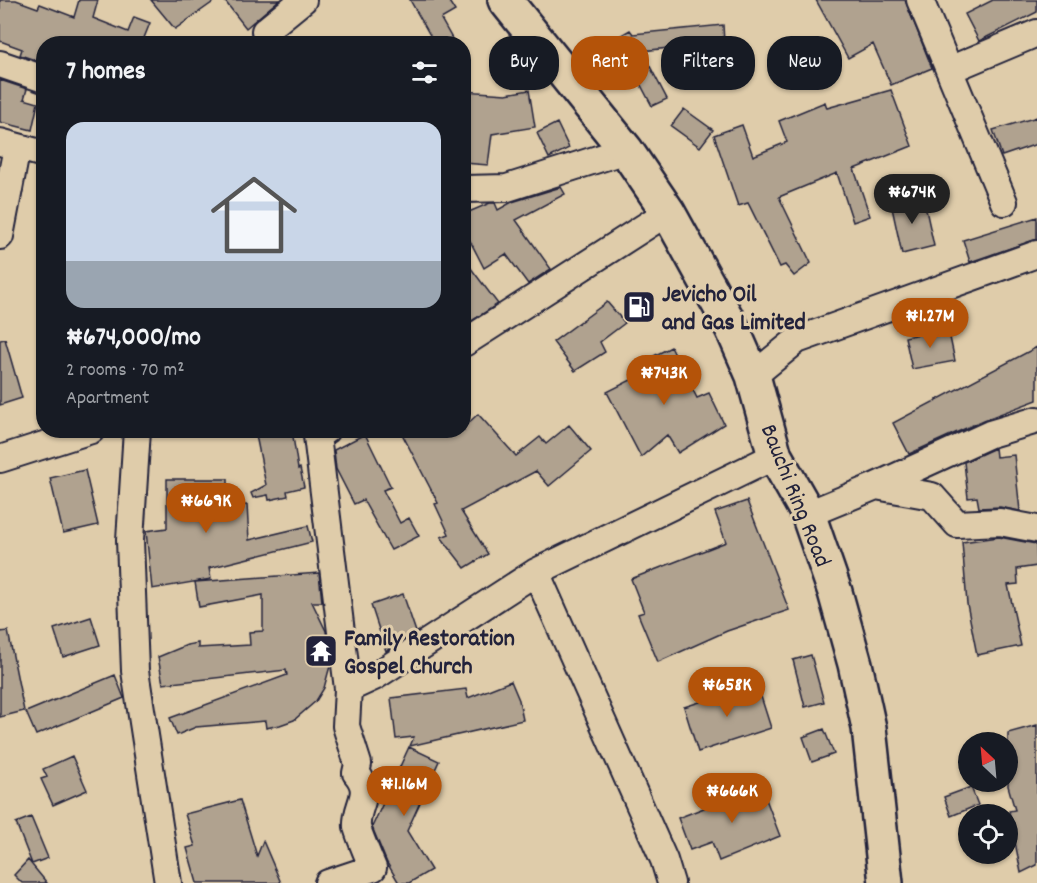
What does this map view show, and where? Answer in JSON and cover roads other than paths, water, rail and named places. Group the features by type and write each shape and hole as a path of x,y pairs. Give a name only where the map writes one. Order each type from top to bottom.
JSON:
{"main road":[{"name":"Bauchi Ring Road","path":"505,0 626,150 668,212 732,328 753,376 776,456 808,514 835,592 868,728 886,883"}],"street":[{"path":"265,31 303,0"},
{"path":"920,0 1004,202"},
{"path":"949,70 1037,33"},
{"path":"0,64 36,76"},
{"path":"0,236 8,144 36,152"},
{"path":"471,189 507,188 626,150"},
{"path":"471,339 668,212"},
{"path":"753,376 797,340 1037,254"},
{"path":"808,514 990,434 1037,420"},
{"path":"0,459 66,438"},
{"path":"136,438 130,540 135,671 168,883"},
{"path":"317,438 348,689 346,726 358,764 356,772 362,779 363,787 357,828 373,868 328,883"},
{"path":"348,689 374,677 536,572 776,456"},
{"path":"876,486 932,496 957,524 1000,522 1037,529"},
{"path":"536,572 664,860 671,883"}],"place":[{"name":"Jevicho Oil and Gas Limited","path":"639,307"},
{"name":"Family Restoration Gospel Church","path":"321,651"}]}
